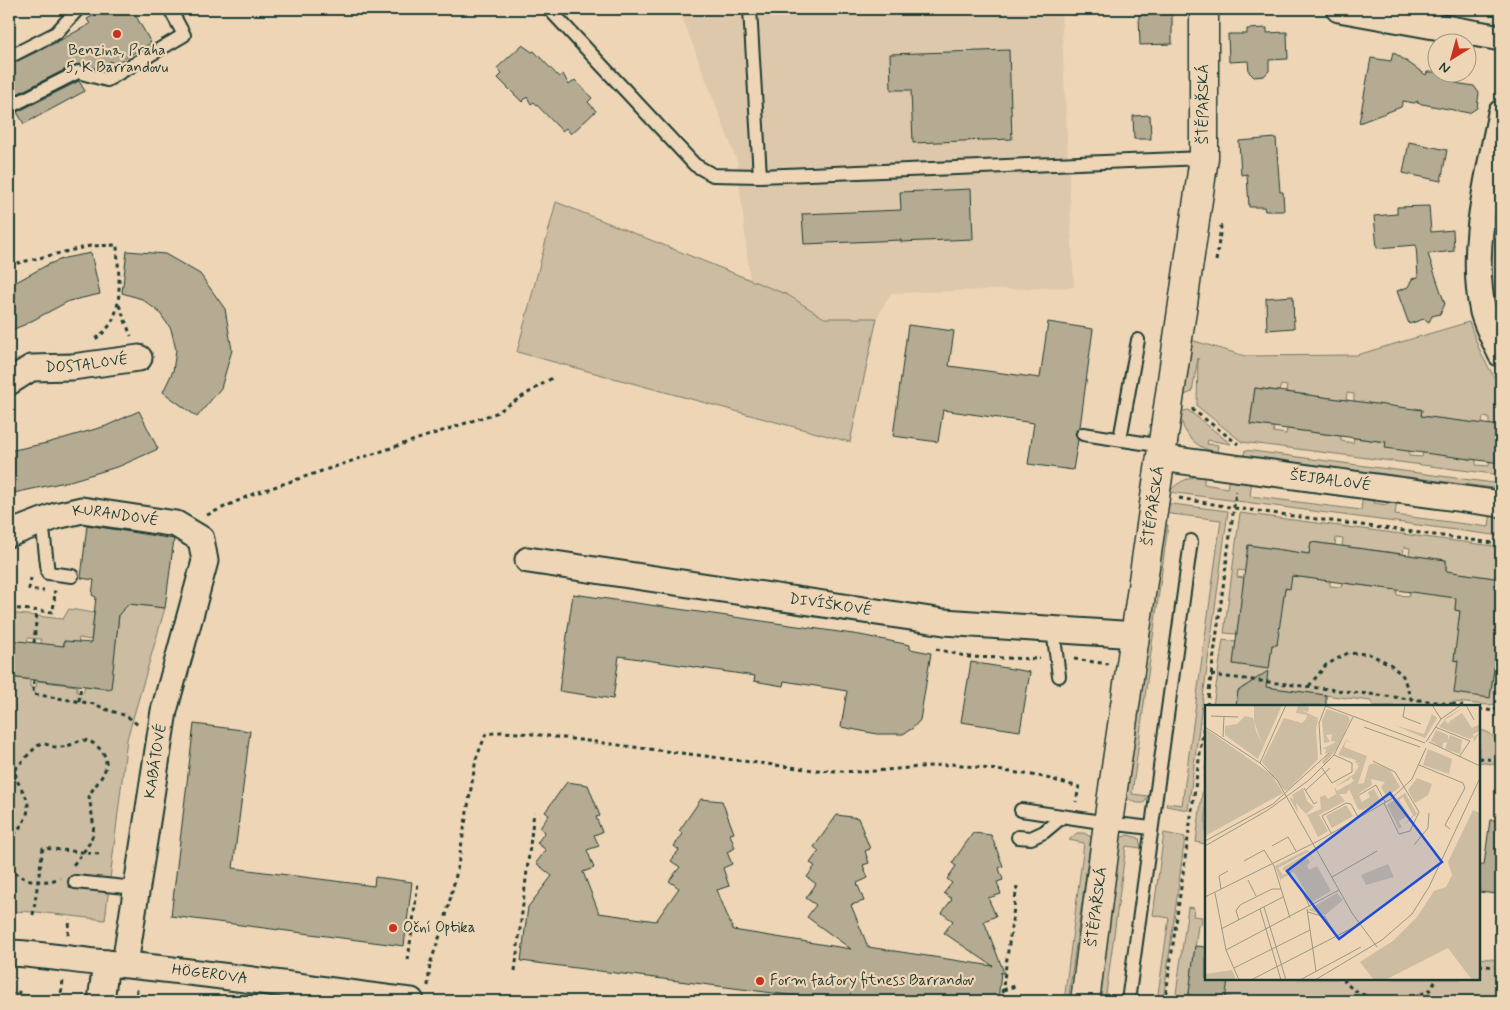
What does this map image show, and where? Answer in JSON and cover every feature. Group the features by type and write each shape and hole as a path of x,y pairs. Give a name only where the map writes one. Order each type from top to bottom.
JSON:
{"street":[{"name":"ŠTĚPAŘSKÁ","path":"1085,1001 1108,823 1204,158 1204,9"},
{"path":"1339,9 1501,38"},
{"path":"1501,113 1485,198 1478,257 1484,312 1501,354"},
{"name":"DOSTALOVÉ","path":"9,382 31,368 72,367 140,358"},
{"name":"ŠEJBALOVÉ","path":"1162,452 1501,504"},
{"name":"KURANDOVÉ","path":"9,534 56,516 82,510 176,524 201,539 205,561"},
{"name":"DIVÍŠKOVÉ","path":"528,560 944,622 1136,636"},
{"name":"KABÁTOVÉ","path":"101,1001 115,963 136,888 164,711 205,561"},
{"name":"HÖGEROVA","path":"9,953 115,963 411,1001"}],"lane":[{"path":"9,57 56,33 78,9"},
{"path":"9,107 78,72 107,80 184,34 170,9"},
{"path":"750,9 760,176"},
{"path":"551,11 695,164 713,174 760,176 1204,158"},
{"path":"1120,439 1138,340"},
{"path":"1083,434 1120,439 1162,452"},
{"path":"42,521 48,573 72,576"},
{"path":"1128,1001 1191,541"},
{"path":"1053,630 1059,676"},
{"path":"1022,810 1151,828"},
{"path":"1018,837 1031,838 1044,832 1062,817"},
{"path":"70,879 136,888"}],"path":[{"path":"1197,199 1222,226 1215,265"},
{"path":"9,265 90,246 117,246 119,305 115,319 102,335 86,344"},
{"path":"119,305 140,358"},
{"path":"201,518 253,494 496,413 552,378"},
{"path":"1194,401 1192,410 1241,447"},
{"path":"1207,705 1237,489"},
{"path":"1156,494 1235,508 1501,544"},
{"path":"9,608 53,612 55,592 29,589 31,574"},
{"path":"34,643 38,611"},
{"path":"936,649 969,657 1086,660 1116,665"},
{"path":"1308,686 1326,665 1348,653 1370,654 1390,664 1404,676 1411,699"},
{"path":"1211,674 1451,705"},
{"path":"34,680 33,694 94,704 128,716 159,742"},
{"path":"79,701 81,685"},
{"path":"1480,709 1494,711 1501,704"},
{"path":"1165,1001 1205,717"},
{"path":"430,964 444,924 455,880 476,758 486,734 501,732 533,734 813,770 863,772 954,764 1039,776 1079,786 1076,803"},
{"path":"9,841 27,815 28,804 26,794 17,780 16,768 39,745 45,744 61,747 86,739 102,752 106,761 104,773 89,796 94,818 94,832 89,845 69,870"},
{"path":"1480,758 1501,761"},
{"path":"515,970 534,812"},
{"path":"33,914 43,848 99,854"},
{"path":"9,866 12,871 24,878 38,882 70,879"},
{"path":"408,960 418,883"},
{"path":"1017,886 1001,1000 1020,1001"},
{"path":"1480,965 1501,968"},
{"path":"1344,980 1345,983 1369,998 1383,1001"},
{"path":"1406,1001 1430,990 1436,980"},
{"path":"1003,990 1015,986"},
{"path":"13,1001 21,988"}],"shaded area":[{"path":"679,9 1061,9 1074,287 891,293 877,318 824,318 788,295 750,280 737,161"},
{"path":"556,202 788,295 824,318 877,318 850,442 517,352"},
{"path":"1469,322 1481,354 1501,389 1501,426 1489,425 1489,418 1483,417 1482,424 1421,416 1422,409 1415,408 1414,415 1354,401 1354,394 1347,393 1346,400 1286,392 1287,386 1281,385 1279,391 1255,388 1250,424 1274,427 1273,432 1286,434 1287,429 1341,436 1341,441 1353,443 1354,438 1386,442 1409,451 1409,456 1422,457 1423,452 1476,460 1476,465 1489,466 1490,461 1501,463 1501,475 1242,442 1197,406 1198,358 1192,392 1182,396 1191,340 1245,356 1357,355"},
{"path":"1188,410 1231,444 1208,440 1207,444 1218,445 1217,452 1196,443 1187,433 1181,420 1180,412"},
{"path":"1245,450 1501,484 1501,489 1244,456"},
{"path":"1204,475 1204,484 1227,488 1229,478 1252,480 1250,496 1361,510 1363,494 1374,496 1374,503 1387,505 1388,497 1397,499 1395,515 1489,527 1491,511 1501,513 1501,536 1169,492 1185,480"},
{"path":"1164,503 1228,511 1188,810 1166,806 1167,803 1182,805 1221,520 1163,513"},
{"path":"1240,513 1501,547 1501,579 1446,571 1446,560 1409,555 1410,548 1404,547 1403,554 1342,546 1343,539 1336,538 1335,545 1311,542 1309,554 1249,545 1245,571 1238,570 1237,577 1244,578 1237,634 1224,633"},
{"path":"1161,525 1168,525 1132,794 1148,796 1144,803 1138,803 1132,801 1124,792"},
{"path":"1292,576 1330,581 1330,586 1342,587 1343,583 1397,590 1397,595 1409,596 1410,591 1456,598 1455,610 1460,611 1458,625 1463,626 1460,648 1455,648 1454,660 1458,661 1490,697 1495,659 1501,659 1502,676 1499,699 1496,704 1488,705 1454,702 1453,705 1373,705 1371,701 1247,685 1238,691 1236,705 1213,705 1223,640 1236,642 1233,664 1269,668 1272,645 1277,645 1277,601 1283,602 1285,588"},
{"path":"129,604 165,608 127,739 105,920 37,912 9,911 9,677 30,680 30,687 36,687 37,681 77,686 77,692 83,693 85,686 110,690 120,608 124,609"},
{"path":"69,609 94,613 91,640 79,638 78,643 64,641 63,647 41,644 41,639 28,638 27,643 9,640 9,613 63,619"},
{"path":"1480,730 1490,734 1497,742 1500,753 1500,765 1480,762"},
{"path":"1205,770 1205,844 1196,842"},
{"path":"1077,833 1084,833 1091,837 1068,1001 1064,1001 1084,843 1069,840"},
{"path":"1164,833 1185,837 1163,1001 1157,1001 1169,918 1153,915"},
{"path":"1128,835 1139,838 1141,848 1126,846 1105,1001 1097,1001 1119,841 1122,837"},
{"path":"1188,907 1194,908 1193,916 1202,917 1201,925 1198,925 1188,1001 1175,1001"},
{"path":"1480,958 1501,960 1501,1001 1231,1001 1231,997 1225,996 1228,980 1480,980"},
{"path":"9,993 56,998 56,1001 9,1001"}],"building":[{"path":"106,9 132,9 151,43 113,65 111,61 97,69 80,64 74,65 9,98 9,65 90,24 87,19"},
{"path":"1172,14 1172,44 1140,45 1139,15"},
{"path":"1267,28 1267,33 1287,32 1288,59 1269,60 1269,71 1264,76 1254,77 1249,72 1248,61 1229,62 1228,34 1247,34 1247,29"},
{"path":"522,45 532,52 534,51 559,77 563,74 569,85 575,80 592,98 588,102 596,111 571,134 566,128 562,131 534,102 531,104 527,97 522,102 498,78 502,74 497,68"},
{"path":"1009,50 1012,139 913,143 911,90 891,90 890,54"},
{"path":"1393,52 1426,75 1428,72 1428,82 1455,82 1474,86 1479,93 1477,108 1469,113 1417,103 1418,101 1414,103 1403,101 1401,107 1359,123 1371,58 1391,61"},
{"path":"79,81 85,91 24,124 17,112"},
{"path":"1150,115 1151,139 1134,139 1133,116"},
{"path":"1276,138 1280,192 1283,192 1284,211 1265,211 1264,207 1249,207 1247,174 1241,175 1239,141"},
{"path":"1409,142 1447,150 1441,181 1403,173"},
{"path":"971,189 973,239 804,244 802,214 901,210 900,192"},
{"path":"1429,206 1431,232 1453,230 1454,251 1428,254 1445,304 1440,314 1432,316 1429,322 1424,319 1409,324 1397,291 1408,287 1412,279 1418,277 1416,245 1377,248 1374,216 1397,214 1397,207"},
{"path":"127,251 165,254 200,274 225,309 232,350 221,388 197,417 163,392 173,371 176,350 171,329 159,312 142,299 122,293"},
{"path":"91,253 100,294 69,301 9,331 9,286 49,264 65,258"},
{"path":"1293,296 1294,328 1267,330 1266,298"},
{"path":"1048,322 1093,329 1080,427 1075,433 1078,440 1073,470 1028,464 1034,423 943,410 938,442 893,436 908,325 954,331 949,366 1040,378"},
{"path":"1255,388 1422,410 1421,416 1501,426 1501,463 1385,448 1386,442 1250,424"},
{"path":"139,411 158,449 120,466 70,481 9,494 9,451 47,443 106,426"},
{"path":"87,525 174,539 165,608 129,604 119,614 111,689 9,677 9,640 64,646 64,641 91,643 96,597 92,595 94,580 81,578"},
{"path":"1311,542 1446,560 1446,571 1501,579 1501,616 1490,698 1454,693 1458,661 1454,660 1460,611 1455,610 1456,598 1292,576 1290,589 1285,588 1277,645 1272,645 1269,669 1233,664 1248,545 1309,554"},
{"path":"573,594 860,635 910,645 910,649 931,653 920,720 913,728 903,734 877,734 841,727 847,691 784,681 783,686 754,681 755,676 619,656 613,699 559,691"},
{"path":"971,662 1030,672 1020,731 961,722"},
{"path":"1268,671 1266,687 1326,695 1326,705 1236,705 1238,691"},
{"path":"194,724 250,731 233,868 374,886 375,877 412,882 404,946 171,916"},
{"path":"567,782 588,785 600,816 596,817 602,832 594,835 599,846 587,850 594,868 583,872 599,913 656,921 679,888 669,881 680,867 671,861 679,850 674,846 683,834 679,831 701,799 722,801 734,833 730,834 735,848 727,852 732,864 723,868 729,886 717,890 733,930 851,949 807,917 816,905 806,898 816,884 807,877 815,866 810,863 819,851 814,847 837,815 858,818 870,849 865,851 869,863 863,865 868,878 857,883 864,901 851,905 868,947 993,966 944,933 953,921 942,913 952,899 944,893 952,883 947,879 956,866 952,863 973,833 991,835 1003,866 999,868 1003,880 997,882 1001,894 988,898 996,916 984,921 1005,975 1001,972 998,1001 836,1001 521,961 528,907 552,876 536,863 546,850 537,843 545,832 540,828 549,815 545,812"},
{"path":"1490,820 1501,820 1501,887 1499,887 1498,894 1480,892 1480,865 1484,865"},
{"path":"1195,946 1205,947 1205,980 1228,980 1225,1001 1188,1001"}],"place":[{"name":"Benzina, Praha 5, K Barrandovu","path":"117,34"},
{"name":"Oční Optika","path":"393,928"},
{"name":"Form factory fitness Barrandov","path":"760,981"}]}
